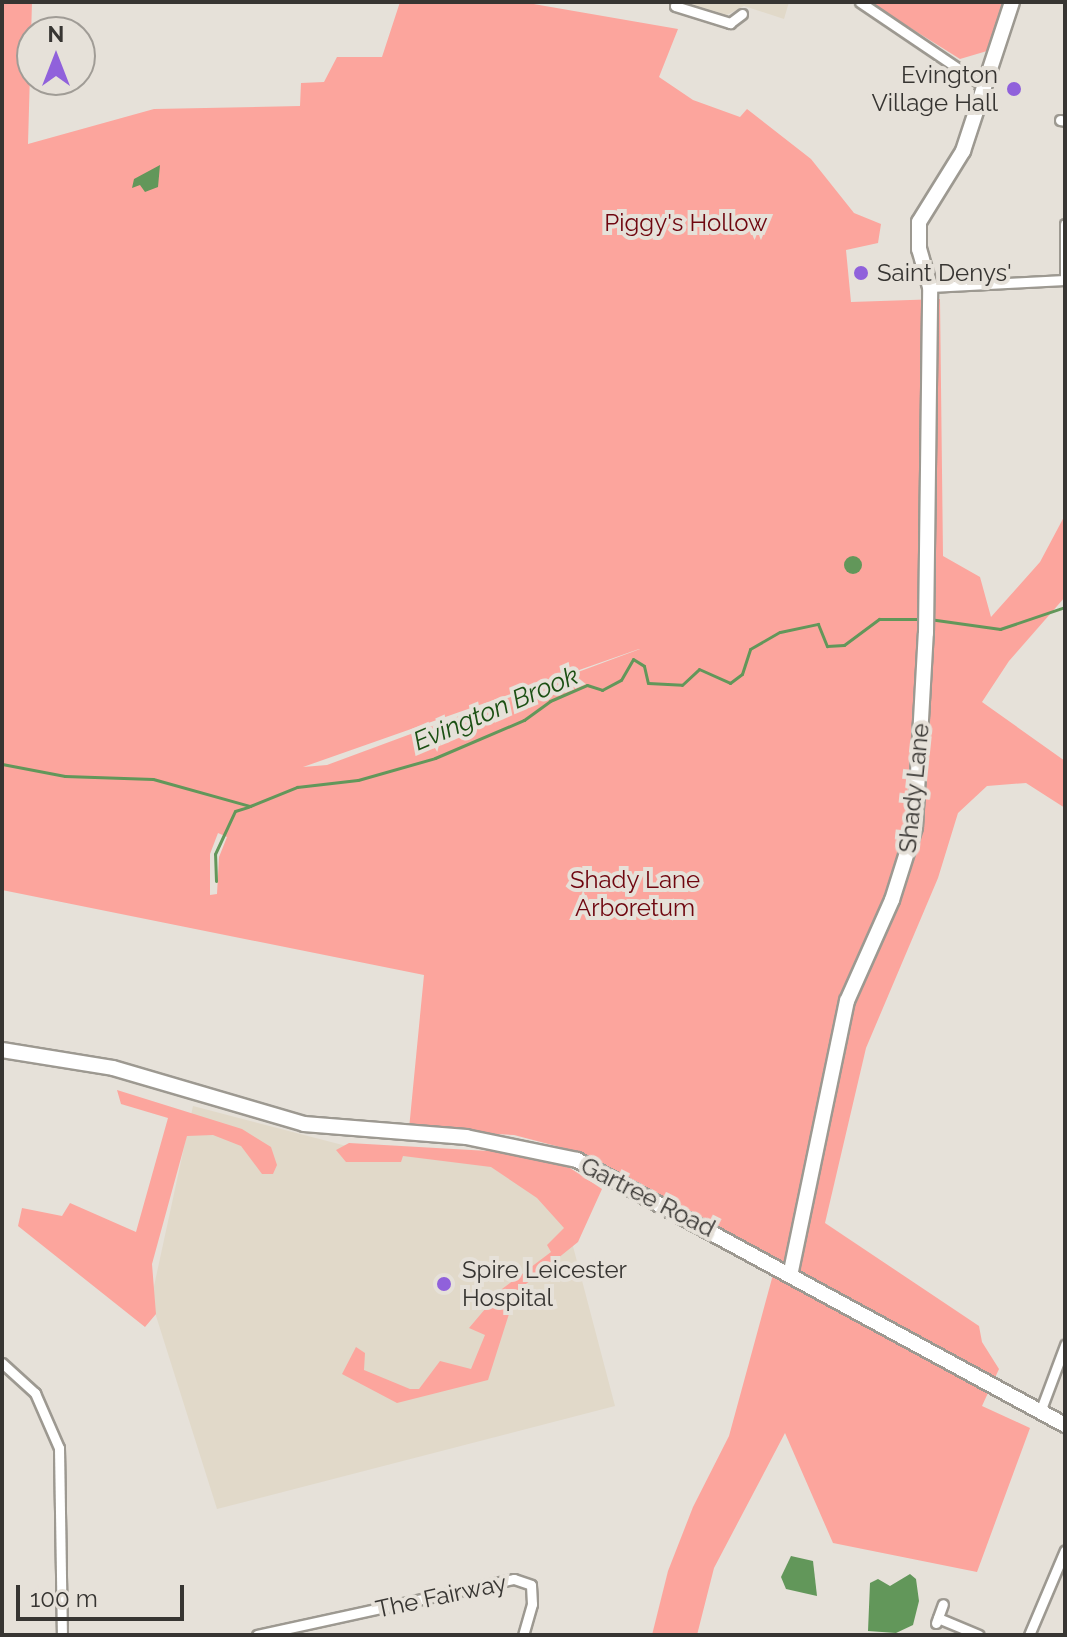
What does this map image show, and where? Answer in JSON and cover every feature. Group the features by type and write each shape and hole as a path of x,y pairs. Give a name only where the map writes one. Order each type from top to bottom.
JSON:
{"street":[{"path":"860,2 981,84"},
{"name":"Shady Lane","path":"791,1271 847,1001 898,887 915,827 926,633 930,287 919,249 919,222 963,151 981,84 1012,2"},
{"path":"676,4 730,29 742,14"},
{"path":"930,287 1065,280 1065,224"},
{"name":"Gartree Road","path":"2,1050 113,1068 304,1124 466,1137 577,1160 791,1271 1065,1425"},
{"path":"1040,1412 1065,1345"},
{"path":"2,1363 35,1393 59,1448 62,1635"},
{"path":"1029,1635 1065,1552"},
{"name":"The Fairway","path":"257,1635 514,1579 531,1585 532,1604 523,1635"},
{"path":"943,1604 937,1620 979,1635"}],"shaded area":[{"path":"690,2 789,2 784,19 744,6 721,18 688,7"},
{"path":"160,165 158,187 145,192 140,185 132,188 134,179"},
{"path":"853,556 862,565 853,574 844,565"},
{"path":"193,1106 358,1149 433,1151 554,1174 615,1406 217,1509 151,1300"},
{"path":"791,1556 813,1561 817,1596 786,1589 781,1577"},
{"path":"910,1574 916,1579 919,1601 913,1625 896,1633 868,1631 870,1583 878,1579 890,1586"}],"green space":[{"path":"2,2 32,2 32,16 16,16 16,96 29,96 28,144 154,109 300,106 301,83 324,82 337,57 382,57 400,2 522,2 678,29 659,77 693,100 740,117 747,109 811,159 854,213 881,224 878,243 846,250 851,302 940,299 943,556 980,577 991,617 1040,562 1065,515 1065,597 1009,661 982,702 1065,761 1065,808 1026,783 987,786 958,813 938,878 866,1048 825,1223 979,1326 982,1342 999,1369 982,1406 1030,1428 977,1572 833,1543 785,1433 714,1568 697,1635 652,1635 668,1571 693,1507 729,1436 777,1260 575,1151 514,1135 409,1129 424,975 2,890","holes":["640,649 327,765 303,767","218,833 227,837 219,857 217,894 210,895 210,854"]},
{"path":"869,2 1007,2 987,51 960,59"},
{"path":"117,1090 242,1129 271,1147 277,1165 273,1174 262,1174 241,1146 213,1135 187,1136 152,1264 156,1314 145,1327 18,1226 22,1208 62,1216 70,1203 136,1232 168,1118 121,1104"},
{"path":"349,1143 506,1152 570,1168 602,1189 578,1242 516,1292 488,1380 397,1403 342,1374 356,1347 365,1353 364,1370 410,1389 419,1389 440,1361 471,1369 485,1335 469,1328 502,1289 551,1252 547,1245 564,1228 537,1198 491,1167 403,1156 401,1162 346,1162 336,1150"}],"waterway":[{"name":"Evington Brook","path":"929,619 1000,629 1065,607"},
{"name":"Evington Brook","path":"2,764 65,776 153,779 250,806 297,787 358,780 435,758 524,720 550,701 587,685 602,690 621,680 633,659 644,666 648,683 682,685 699,669 730,683 742,674 750,649 780,632 818,624 827,646 844,645 879,619 922,619"},
{"path":"216,881 215,854 235,811 248,807"}],"place":[{"name":"Evington Village Hall","path":"1014,89"},
{"name":"Saint Denys'","path":"861,273"},
{"name":"Spire Leicester Hospital","path":"444,1284"}],"park label":[{"name":"Piggy's Hollow","path":"686,223"},
{"name":"Shady Lane Arboretum","path":"635,894"}]}
